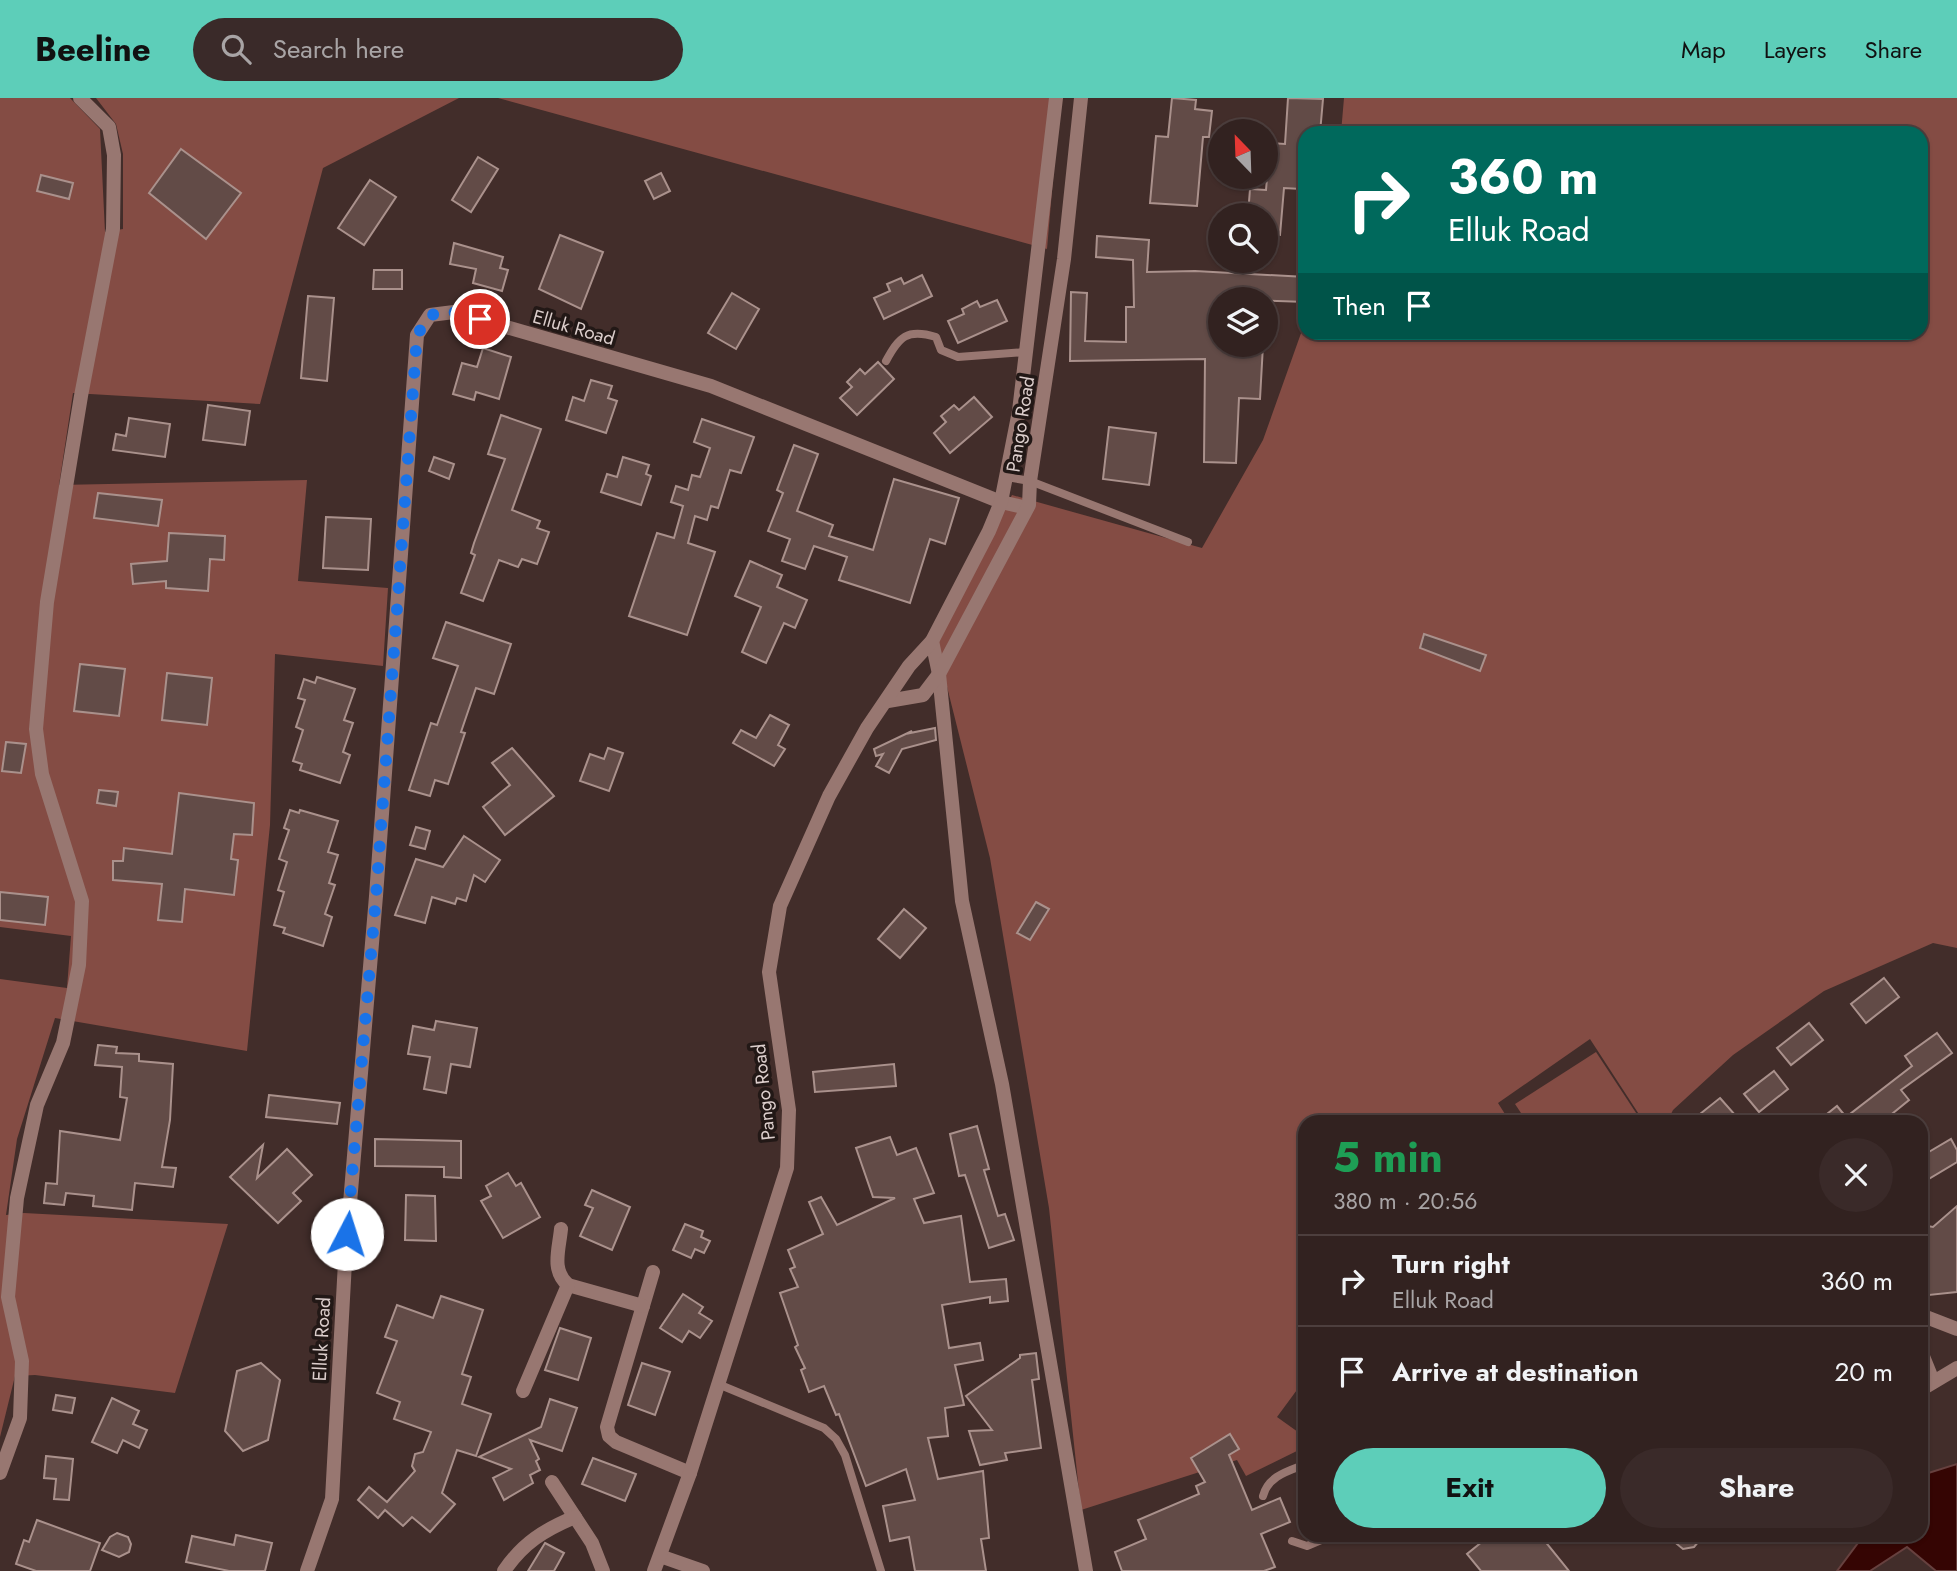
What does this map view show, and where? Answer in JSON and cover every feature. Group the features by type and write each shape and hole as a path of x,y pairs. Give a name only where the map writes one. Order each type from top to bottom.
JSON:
{"street":[{"path":"0,1473 20,1418 22,1361 8,1297 17,1198 37,1105 63,1043 79,965 82,901 42,775 36,730 47,602 81,396 113,229 114,155 109,127 80,98"},
{"name":"Pango Road","path":"654,1571 690,1473 787,1168 789,1110 769,972 780,906 829,796 867,728 888,701 909,666 932,641 989,531 1001,502 1026,352 1056,98"},
{"name":"Pango Road","path":"888,701 923,695 939,674 1027,508 1063,259 1081,98"},
{"name":"Elluk Road","path":"307,1571 332,1499 345,1262 376,896 417,335 430,315 454,312 711,386 1001,502 1027,508"},
{"path":"932,641 939,674 962,901 1002,1084 1086,1571"},
{"path":"561,1229 556,1268 568,1285 643,1306"},
{"path":"653,1272 607,1427 609,1436 616,1442 690,1473"},
{"path":"523,1391 568,1285"},
{"path":"1928,1318 1957,1329"},
{"path":"1928,1384 1957,1368"},
{"path":"552,1482 592,1542 603,1571"},
{"path":"504,1571 518,1550 544,1530 575,1517"},
{"path":"660,1556 703,1571"}],"lane":[{"path":"886,361 897,341 905,335 923,333 936,337 941,350 958,357 1026,352"},
{"path":"1007,477 1030,481 1188,542"},
{"path":"718,1384 824,1428 836,1439 845,1455 881,1571"},
{"path":"1263,1496 1265,1486 1277,1476 1298,1467"},
{"path":"1292,1541 1307,1546 1316,1542"}],"shaded area":[{"path":"0,98 70,98 100,129 105,232 123,229 123,154 116,124 96,98 459,98 323,168 260,404 73,393 59,485 307,480 298,581 388,588 383,666 275,654 270,825 247,1051 55,1018 17,1139 6,1215 24,1213 228,1224 175,1393 35,1375 15,1376 0,1437 0,979 67,988 71,936 0,927"},
{"path":"498,98 1060,98 1047,249"},
{"path":"1344,98 1957,98 1957,948 1933,943 1824,991 1733,1055 1670,1115 1639,1115 1590,1039 1498,1103 1506,1115 1298,1115 1298,1388 1277,1417 1298,1432 1298,1450 1246,1476 1237,1460 1081,1510 1049,1208 990,858 935,639 1012,495 1202,548 1263,440 1299,340 1928,340 1928,126 1342,126"},
{"path":"1596,1052 1637,1115 1522,1115 1515,1104"},
{"path":"1957,1464 1957,1571 1936,1571 1907,1547 1870,1571 1837,1571 1859,1542 1928,1542 1928,1473"}],"building":[{"path":"1172,98 1196,100 1195,109 1212,111 1211,119 1208,119 1208,137 1203,137 1197,206 1150,203 1156,136 1168,137"},
{"path":"1288,98 1323,99 1321,126 1298,126 1298,189 1284,188 1280,235 1278,203 1249,203 1250,189 1278,189 1278,144 1285,144"},
{"path":"181,149 241,193 206,239 149,193"},
{"path":"478,157 498,169 471,212 452,200"},
{"path":"661,173 670,191 654,199 645,181"},
{"path":"41,175 73,183 69,199 37,191"},
{"path":"370,180 396,197 364,245 338,228"},
{"path":"560,235 603,252 581,309 539,289"},
{"path":"1097,236 1149,240 1147,272 1195,271 1298,277 1298,302 1278,301 1278,287 1208,287 1208,357 1262,357 1260,399 1239,398 1236,463 1204,462 1205,359 1070,361 1071,292 1087,293 1085,341 1126,342 1126,307 1134,307 1133,260 1096,257"},
{"path":"454,243 503,257 500,268 508,270 502,291 473,283 476,269 450,264"},
{"path":"374,270 402,270 402,289 373,289"},
{"path":"922,275 932,296 884,319 874,298 890,291 887,284 901,278 904,284"},
{"path":"732,293 759,309 736,349 708,333"},
{"path":"308,296 334,298 327,381 301,378"},
{"path":"997,300 1007,321 958,343 948,321 964,314 962,309 977,301 980,307"},
{"path":"483,348 511,357 499,399 476,392 474,400 453,394 462,363 477,367"},
{"path":"878,362 894,379 857,415 840,398 852,387 847,382 860,369 865,374"},
{"path":"591,380 612,386 608,398 617,401 606,433 566,420 573,397 584,401"},
{"path":"974,397 992,417 950,453 934,433 946,422 941,416 954,405 959,410"},
{"path":"208,405 250,411 245,445 203,440"},
{"path":"501,415 541,429 512,510 540,521 537,528 549,532 537,564 522,559 518,567 499,560 483,601 461,593 475,555 471,553 474,543 505,459 488,454"},
{"path":"129,418 170,424 165,457 113,450 116,434 126,436"},
{"path":"702,419 754,437 741,473 730,470 718,508 711,506 707,520 695,516 688,543 715,552 687,635 629,616 657,533 674,538 683,506 671,502 676,486 688,490 692,475 700,477 710,448 694,442"},
{"path":"1109,427 1156,433 1149,485 1103,479"},
{"path":"794,445 818,454 797,511 833,525 829,536 873,550 894,479 959,498 945,544 930,539 910,603 839,580 847,557 814,546 805,569 782,561 790,539 768,531 783,493 777,490"},
{"path":"434,457 454,464 449,479 429,471"},
{"path":"623,457 649,465 646,474 651,476 641,505 601,492 607,474 617,477"},
{"path":"98,493 162,500 158,526 94,518"},
{"path":"326,517 371,519 368,570 323,568"},
{"path":"169,533 225,536 224,560 210,559 208,591 166,588 166,581 133,584 131,564 167,561"},
{"path":"750,561 782,575 777,587 807,600 795,628 784,623 766,663 742,652 761,607 735,596"},
{"path":"446,622 511,644 494,694 476,688 448,784 435,780 430,796 409,790 431,723 437,725 458,666 433,658"},
{"path":"1424,634 1486,655 1480,671 1420,648"},
{"path":"80,664 125,669 119,716 74,711"},
{"path":"167,673 212,678 207,725 162,720"},
{"path":"317,677 355,689 344,720 353,723 343,752 350,755 340,783 300,770 302,764 293,761 303,730 296,727 305,700 298,698 304,679 315,683"},
{"path":"770,715 789,725 778,745 785,749 774,766 733,743 741,730 756,738"},
{"path":"935,728 936,740 902,749 889,773 876,766 883,754 876,756 874,749 912,731 910,733"},
{"path":"6,742 26,744 21,773 2,771"},
{"path":"512,748 554,796 505,835 483,807 510,785 492,763"},
{"path":"608,748 623,753 609,791 580,781 590,754 604,759"},
{"path":"99,790 118,792 116,806 97,803"},
{"path":"179,793 254,803 252,835 234,834 231,859 238,860 234,895 185,889 182,922 158,920 162,884 113,880 113,861 123,861 124,848 172,854"},
{"path":"290,810 299,813 300,810 338,821 328,852 338,855 329,883 335,885 325,914 332,917 323,946 283,933 285,928 274,925 284,892 278,890 287,862 279,859 289,830 284,828"},
{"path":"416,827 430,831 425,849 410,845"},
{"path":"464,836 500,860 485,882 474,875 466,901 457,898 455,904 432,897 425,923 395,915 416,859 443,867"},
{"path":"0,892 48,897 45,925 0,920"},
{"path":"1036,902 1049,909 1030,940 1017,933"},
{"path":"904,909 926,928 900,958 878,939"},
{"path":"1884,978 1899,997 1866,1023 1851,1004"},
{"path":"436,1021 477,1028 470,1067 451,1064 446,1093 424,1089 430,1057 408,1054 413,1026 434,1030"},
{"path":"1809,1023 1823,1040 1791,1065 1777,1048"},
{"path":"1937,1033 1952,1053 1901,1090 1909,1100 1891,1115 1849,1115 1912,1066 1905,1056"},
{"path":"98,1045 117,1047 116,1053 139,1054 139,1061 173,1064 170,1120 162,1167 176,1168 173,1187 135,1183 132,1210 93,1206 94,1196 66,1193 64,1205 44,1203 46,1183 57,1184 60,1131 120,1140 127,1098 120,1097 122,1067 95,1065"},
{"path":"894,1064 896,1086 815,1092 813,1072"},
{"path":"1774,1071 1788,1089 1759,1112 1744,1094"},
{"path":"269,1095 340,1103 337,1124 266,1117"},
{"path":"1720,1098 1735,1115 1699,1115"},
{"path":"1837,1106 1844,1115 1826,1115"},
{"path":"977,1126 989,1169 984,1170 998,1216 1005,1214 1014,1240 989,1248 965,1175 959,1176 950,1134"},
{"path":"890,1137 897,1155 916,1148 934,1193 914,1199 924,1223 961,1216 970,1282 1006,1279 1008,1301 990,1303 990,1297 942,1305 949,1348 980,1343 983,1360 955,1365 964,1405 945,1408 948,1436 928,1438 938,1479 983,1471 989,1538 981,1539 986,1571 915,1571 909,1537 890,1541 883,1506 915,1500 906,1469 866,1486 839,1414 836,1415 824,1386 809,1392 801,1370 805,1368 795,1347 798,1345 780,1293 798,1287 790,1269 795,1267 788,1250 823,1234 809,1202 821,1197 837,1225 895,1198 873,1197 856,1148"},
{"path":"375,1139 461,1141 461,1178 444,1177 444,1167 375,1166"},
{"path":"1951,1139 1957,1150 1957,1162 1928,1179 1928,1152"},
{"path":"263,1145 257,1178 287,1149 312,1175 293,1193 301,1201 278,1223 230,1177"},
{"path":"508,1173 516,1186 521,1183 540,1217 503,1238 481,1201 491,1196 486,1186"},
{"path":"592,1190 630,1207 612,1250 580,1236 593,1208 585,1205"},
{"path":"406,1195 435,1196 436,1241 405,1240"},
{"path":"1957,1206 1957,1292 1929,1295 1928,1226 1933,1227"},
{"path":"685,1224 703,1231 701,1237 710,1241 704,1253 695,1249 691,1258 673,1250"},
{"path":"683,1294 703,1307 699,1313 712,1321 700,1338 689,1331 682,1342 660,1328"},
{"path":"441,1296 483,1310 462,1374 471,1377 462,1404 491,1414 476,1456 457,1450 442,1493 455,1504 430,1532 412,1517 403,1526 385,1510 378,1518 358,1500 369,1487 387,1502 415,1471 412,1466 415,1454 423,1452 431,1432 394,1419 400,1402 377,1393 397,1341 385,1337 397,1305 433,1318"},
{"path":"560,1328 591,1338 578,1380 545,1370"},
{"path":"1036,1353 1039,1379 1032,1380 1041,1448 1005,1453 1007,1460 980,1465 969,1431 992,1430 966,1396 1020,1358 1020,1355"},
{"path":"261,1363 280,1380 268,1440 243,1451 225,1431 237,1371"},
{"path":"642,1363 670,1372 655,1415 628,1405"},
{"path":"56,1395 75,1398 72,1413 53,1410"},
{"path":"112,1398 139,1411 133,1424 147,1430 139,1448 123,1440 117,1453 92,1442"},
{"path":"550,1399 577,1408 562,1451 530,1440 539,1459 536,1461 540,1470 530,1475 533,1483 504,1500 493,1478 511,1469 479,1457 541,1427"},
{"path":"1230,1434 1239,1449 1229,1455 1252,1510 1280,1498 1290,1522 1261,1534 1275,1567 1264,1571 1122,1571 1115,1552 1146,1539 1138,1520 1199,1494 1196,1486 1205,1482 1191,1458"},
{"path":"46,1456 73,1459 69,1500 54,1499 56,1479 44,1478"},
{"path":"593,1458 636,1474 625,1501 582,1484"},
{"path":"37,1520 100,1543 90,1571 36,1571 16,1564 24,1540 29,1542"},
{"path":"117,1533 128,1537 131,1544 129,1552 119,1557 102,1550 110,1537"},
{"path":"236,1535 272,1543 265,1571 229,1571 186,1562 192,1536 234,1545"},
{"path":"1482,1542 1546,1542 1569,1571 1481,1571 1467,1554"},
{"path":"1674,1542 1698,1542 1694,1547 1683,1549"},
{"path":"545,1543 564,1553 554,1571 528,1571"}],"route":[{"path":"347,1234 376,896 417,335 430,315 454,312 480,319"}]}
